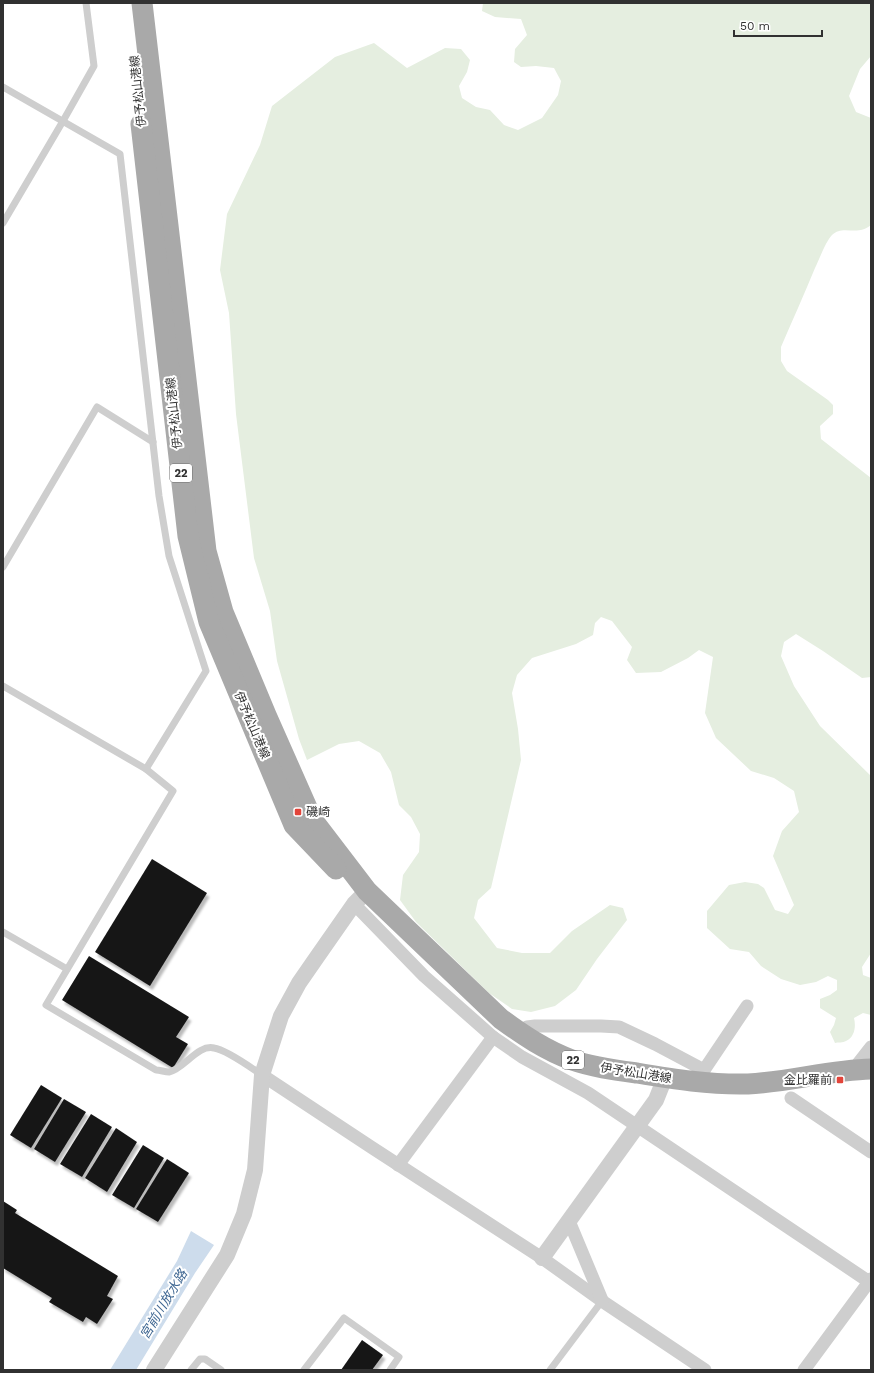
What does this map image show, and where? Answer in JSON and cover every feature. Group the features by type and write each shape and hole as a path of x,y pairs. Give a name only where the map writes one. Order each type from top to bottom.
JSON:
{"main road":[{"name":"伊予松山港線","path":"128,3 188,536 209,622 294,825 350,884 361,898 501,1019 520,1033 551,1051 572,1060 594,1066 663,1077 703,1076 749,1084 862,1069"},
{"name":"伊予松山港線","path":"142,3 206,551 223,612 312,819 361,898"}],"street":[{"path":"154,1370 227,1255 244,1214 255,1170 262,1075 281,1016 299,983 361,898 424,976 493,1037 522,1058 582,1089 638,1125 870,1281 804,1370"},
{"path":"520,1033 527,1027 535,1026 615,1026 655,1044 703,1076 747,1006"},
{"path":"398,1165 493,1037"},
{"path":"862,1069 871,1047"},
{"path":"262,1075 542,1258 602,1301 705,1370"},
{"path":"542,1258 660,1093 663,1077"},
{"path":"791,1098 871,1152"},
{"path":"569,1221 602,1301"}],"lane":[{"path":"3,222 94,66 86,3"},
{"path":"3,87 120,154 159,496 169,556 206,671 146,769"},
{"path":"3,567 97,408 153,442"},
{"path":"3,686 146,769 173,791 46,1005 156,1070 168,1072 178,1067 204,1048 213,1047 222,1050 262,1075"},
{"path":"3,932 67,969"},
{"path":"550,1370 602,1301"},
{"path":"304,1370 344,1318 399,1357 390,1370"},
{"path":"191,1370 200,1360 205,1359 221,1370"}],"shaded area":[{"path":"483,3 871,3 871,56 860,69 849,96 856,112 871,118 871,225 855,231 841,230 832,235 825,246 781,347 781,361 787,371 833,405 833,414 820,426 821,439 871,478 871,677 862,678 796,634 784,642 781,656 794,686 820,726 871,776 871,953 862,967 863,975 871,978 871,1015 863,1013 854,1018 855,1028 853,1034 845,1042 835,1043 830,1032 836,1018 820,1008 820,999 837,990 837,980 828,976 816,982 800,985 781,979 761,966 749,952 730,949 707,928 707,911 729,885 745,882 758,884 764,888 775,910 788,914 794,905 773,856 782,831 799,812 794,791 774,778 751,771 716,738 705,713 713,657 699,650 688,658 661,672 636,673 627,660 632,647 612,621 601,617 595,623 593,635 576,644 532,658 517,675 512,693 521,760 491,888 478,900 474,918 497,948 522,953 550,953 572,931 610,905 623,908 627,920 597,959 576,990 555,1006 531,1012 512,1009 489,993 416,922 400,900 403,875 419,852 420,834 411,817 399,805 391,772 380,753 359,741 339,744 307,760 299,739 277,661 270,611 254,558 236,414 229,313 220,270 227,214 260,145 272,106 335,57 374,43 407,68 445,48 461,49 470,60 467,72 459,86 462,98 476,107 490,110 504,125 518,130 542,118 558,95 561,81 554,68 536,66 521,67 514,62 515,49 527,35 521,19 495,17 482,11"}],"water":[{"name":"宮前川放水路","path":"191,1231 214,1245 195,1273 136,1370 110,1370 177,1261"}],"building":[{"path":"152,859 207,893 150,986 95,952"},
{"path":"89,956 189,1017 176,1037 188,1044 173,1068 62,1000"},
{"path":"41,1085 62,1098 31,1148 10,1135"},
{"path":"64,1099 86,1112 55,1162 34,1149"},
{"path":"91,1114 112,1127 82,1177 60,1164"},
{"path":"116,1128 137,1142 107,1192 85,1178"},
{"path":"143,1145 164,1158 134,1208 112,1195"},
{"path":"167,1159 189,1173 158,1222 136,1209"},
{"path":"3,1201 17,1210 15,1213 118,1276 107,1296 113,1299 97,1324 86,1317 83,1322 49,1302 52,1298 3,1268"},
{"path":"362,1340 383,1355 372,1370 341,1370"}],"place":[{"name":"磯崎","path":"298,812"},
{"name":"金比羅前","path":"840,1080"}]}
